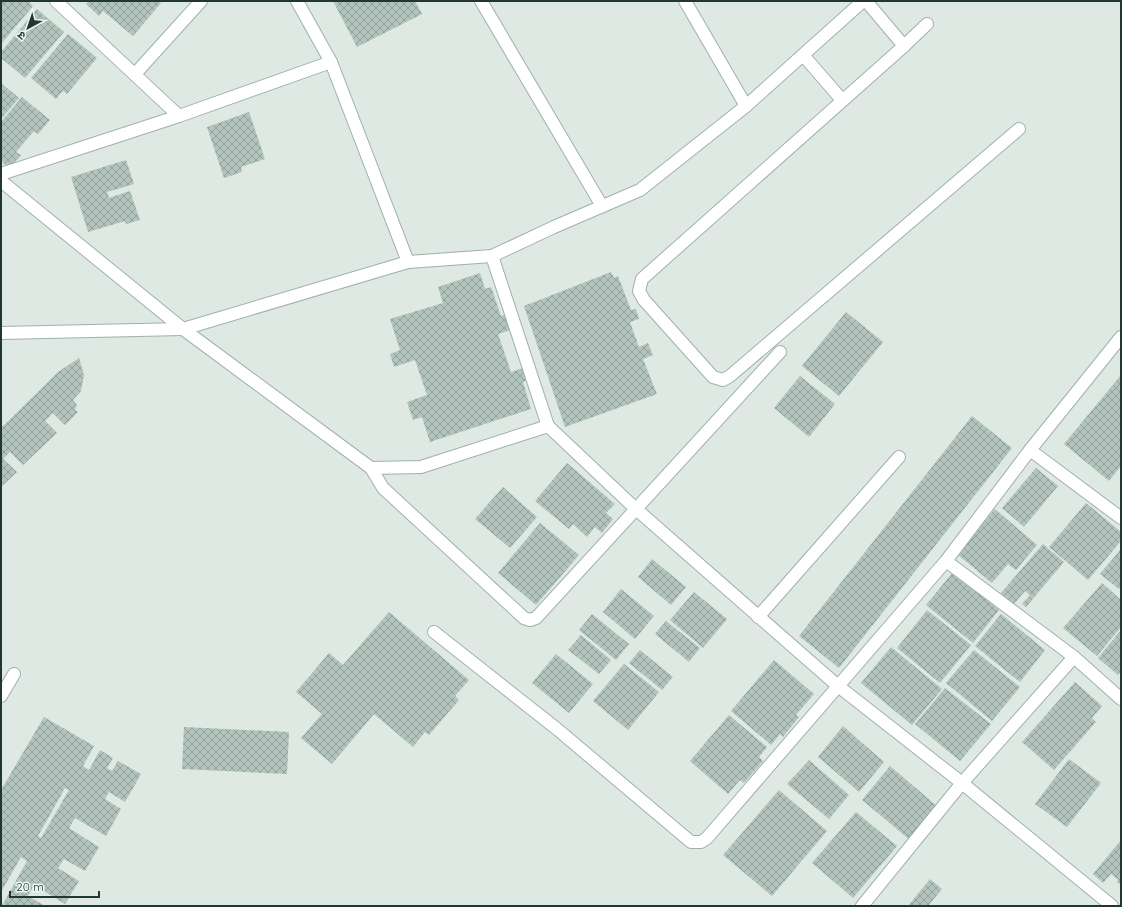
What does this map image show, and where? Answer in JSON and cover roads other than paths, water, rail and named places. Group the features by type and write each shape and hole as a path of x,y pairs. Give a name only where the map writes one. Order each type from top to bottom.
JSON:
{"street":[{"path":"56,1 179,116"},
{"path":"135,74 201,1"},
{"path":"297,1 331,62 408,262"},
{"path":"481,1 602,206"},
{"path":"685,1 746,106"},
{"path":"1,333 183,329 408,262 492,256 640,190 746,106 865,1 904,46"},
{"path":"927,24 642,279 640,291 644,300 713,377 723,380 730,376 1019,129"},
{"path":"803,55 842,100"},
{"path":"1,174 179,116 331,62"},
{"path":"1,181 183,329 372,468 384,488 524,618 530,620 536,618 780,352"},
{"path":"492,256 548,426 636,509 838,686 962,783 1112,906"},
{"path":"434,632 557,729 692,842 701,842 707,838 946,561 1030,450 1121,337"},
{"path":"372,468 421,467 548,426"},
{"path":"1030,450 1121,518"},
{"path":"758,617 898,457"},
{"path":"946,561 1074,657 1121,699"},
{"path":"862,906 962,783 1074,657"},
{"path":"1,696 14,674"}]}
